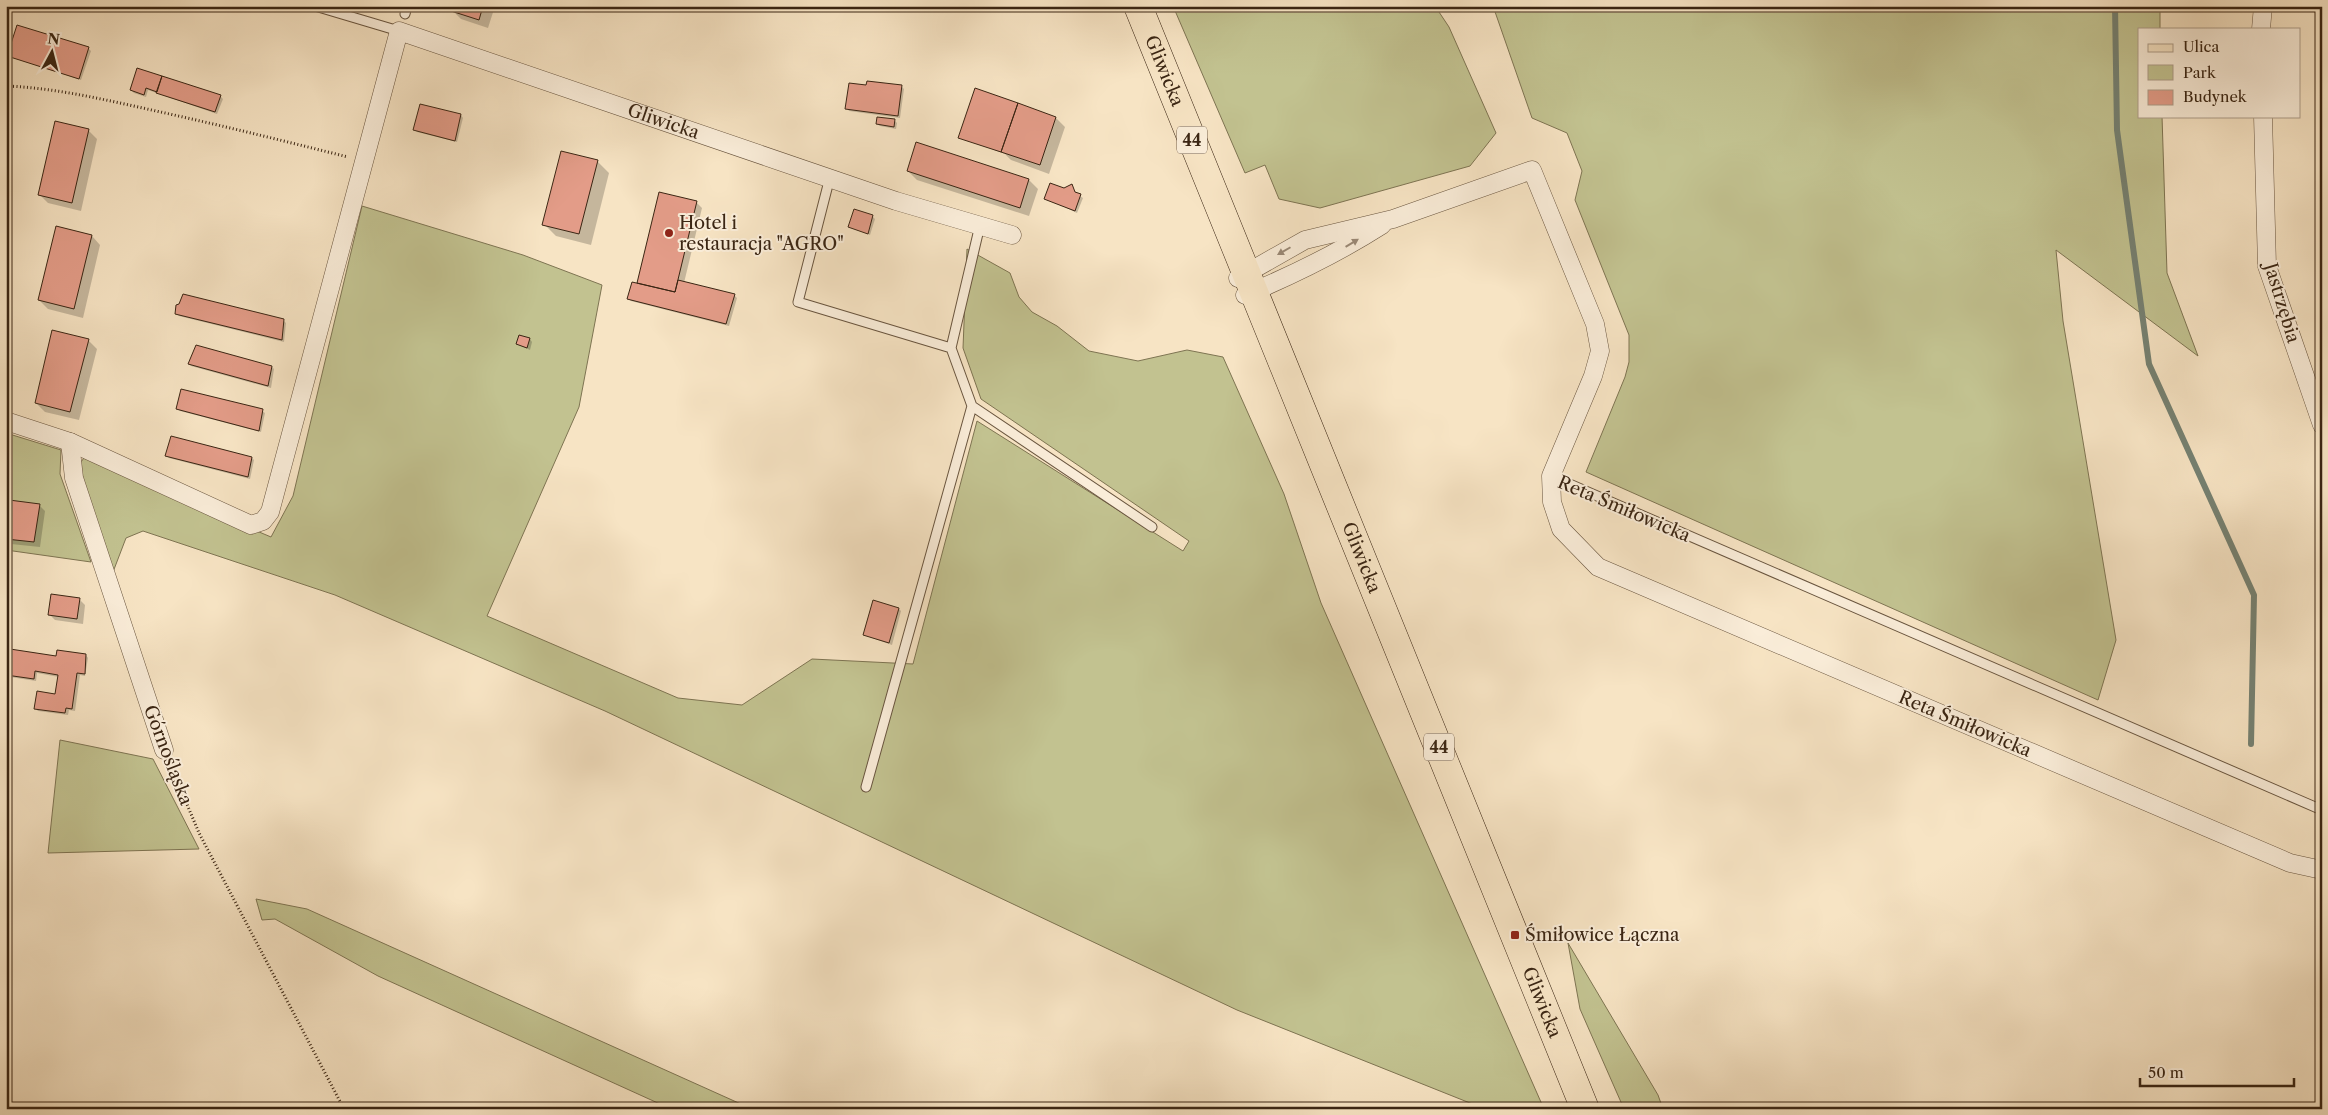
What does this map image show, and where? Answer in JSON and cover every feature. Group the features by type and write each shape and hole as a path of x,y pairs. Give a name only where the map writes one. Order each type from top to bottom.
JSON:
{"main road":[{"name":"Gliwicka","path":"1138,6 1244,285 1585,1109"}],"street":[{"path":"2261,28 2263,6"},
{"path":"6,421 70,442 251,525 263,520 270,512 399,31"},
{"name":"Gliwicka","path":"399,31 896,201 1012,235"},
{"name":"Jastrzębia","path":"2263,118 2267,266 2322,425"},
{"path":"1244,285 1305,240 1393,219 1532,170 1595,324 1600,351 1593,376 1551,476"},
{"path":"1244,285 1340,251 1393,219"},
{"name":"Górnośląska","path":"70,442 74,478 164,750"},
{"name":"Reta Śmiłowicka","path":"1551,476 1552,502 1561,529 1598,567 2290,863 2322,870"}],"lane":[{"name":"Gliwicka","path":"321,7 399,31"},
{"path":"830,178 798,302 951,348"},
{"path":"866,787 972,406 951,348 980,225"},
{"path":"972,406 1152,527"},
{"name":"Reta Śmiłowicka","path":"1551,476 2322,810"}],"path":[{"path":"6,86 38,88 118,102 242,130 364,162"},
{"name":"Górnośląska","path":"164,750 199,833 344,1109"}],"green space":[{"path":"1173,6 1435,6 1449,27 1496,133 1470,166 1320,208 1279,199 1265,165 1245,173"},
{"path":"1493,6 2160,6 2160,28 2138,28 2138,118 2162,118 2167,273 2198,356 2056,250 2063,321 2116,640 2098,700 1586,472 1625,377 1629,362 1629,335 1575,200 1582,171 1567,133 1532,118"},
{"path":"362,206 523,255 602,285 579,407 487,616 678,698 742,705 812,659 913,664 977,421 1183,551 1189,541 981,399 963,348 967,249 1010,273 1019,297 1032,312 1057,326 1089,351 1138,361 1187,350 1223,357 1284,494 1321,603 1544,1109 1485,1109 1237,1010 605,711 335,595 143,531 126,538 113,572 77,467 84,458 271,537 293,496"},
{"path":"6,433 61,450 60,474 91,562 6,550"},
{"path":"60,740 153,759 199,849 48,853"},
{"path":"256,899 307,909 752,1109 671,1109 378,976 275,919 262,920"},
{"path":"1568,943 1658,1095 1663,1109 1624,1109 1580,1009"}],"building":[{"path":"453,6 483,6 479,20 451,11"},
{"path":"17,25 89,47 79,79 7,56"},
{"path":"137,68 162,76 157,92 146,88 144,95 130,90"},
{"path":"162,76 221,95 215,112 156,93"},
{"path":"867,81 902,85 898,116 845,109 849,83 866,85"},
{"path":"975,88 1018,103 1001,152 958,138"},
{"path":"1018,103 1056,117 1040,165 1001,152"},
{"path":"420,104 461,114 455,141 413,130"},
{"path":"877,117 895,119 894,127 876,124"},
{"path":"55,121 89,129 72,203 38,195"},
{"path":"916,142 1029,179 1020,208 907,171"},
{"path":"561,151 598,160 579,234 542,225"},
{"path":"1050,183 1064,188 1072,184 1075,192 1081,194 1075,211 1044,199"},
{"path":"659,192 697,201 675,292 637,283"},
{"path":"854,209 873,215 868,234 848,227"},
{"path":"56,226 92,235 74,309 38,300"},
{"path":"678,280 735,294 726,324 627,299 632,282 675,292"},
{"path":"183,294 284,319 282,340 175,314 176,305 179,304"},
{"path":"52,330 89,339 70,412 35,403"},
{"path":"519,335 530,338 527,348 516,344"},
{"path":"196,345 272,366 268,386 188,364"},
{"path":"181,389 263,409 259,431 176,409"},
{"path":"171,436 252,457 248,477 165,456"},
{"path":"9,500 40,504 34,542 6,539"},
{"path":"51,594 80,598 77,619 48,615"},
{"path":"873,600 899,608 889,643 863,635"},
{"path":"10,649 56,656 57,650 86,654 85,674 77,673 72,709 66,708 65,713 34,709 37,691 55,694 58,675 35,671 34,679 6,675"}],"waterway":[{"path":"2115,6 2117,130 2149,364 2254,595 2251,744"}],"place":[{"name":"Hotel i restauracja \"AGRO\"","path":"669,233"},
{"name":"Śmiłowice Łączna","path":"1515,935"}]}
